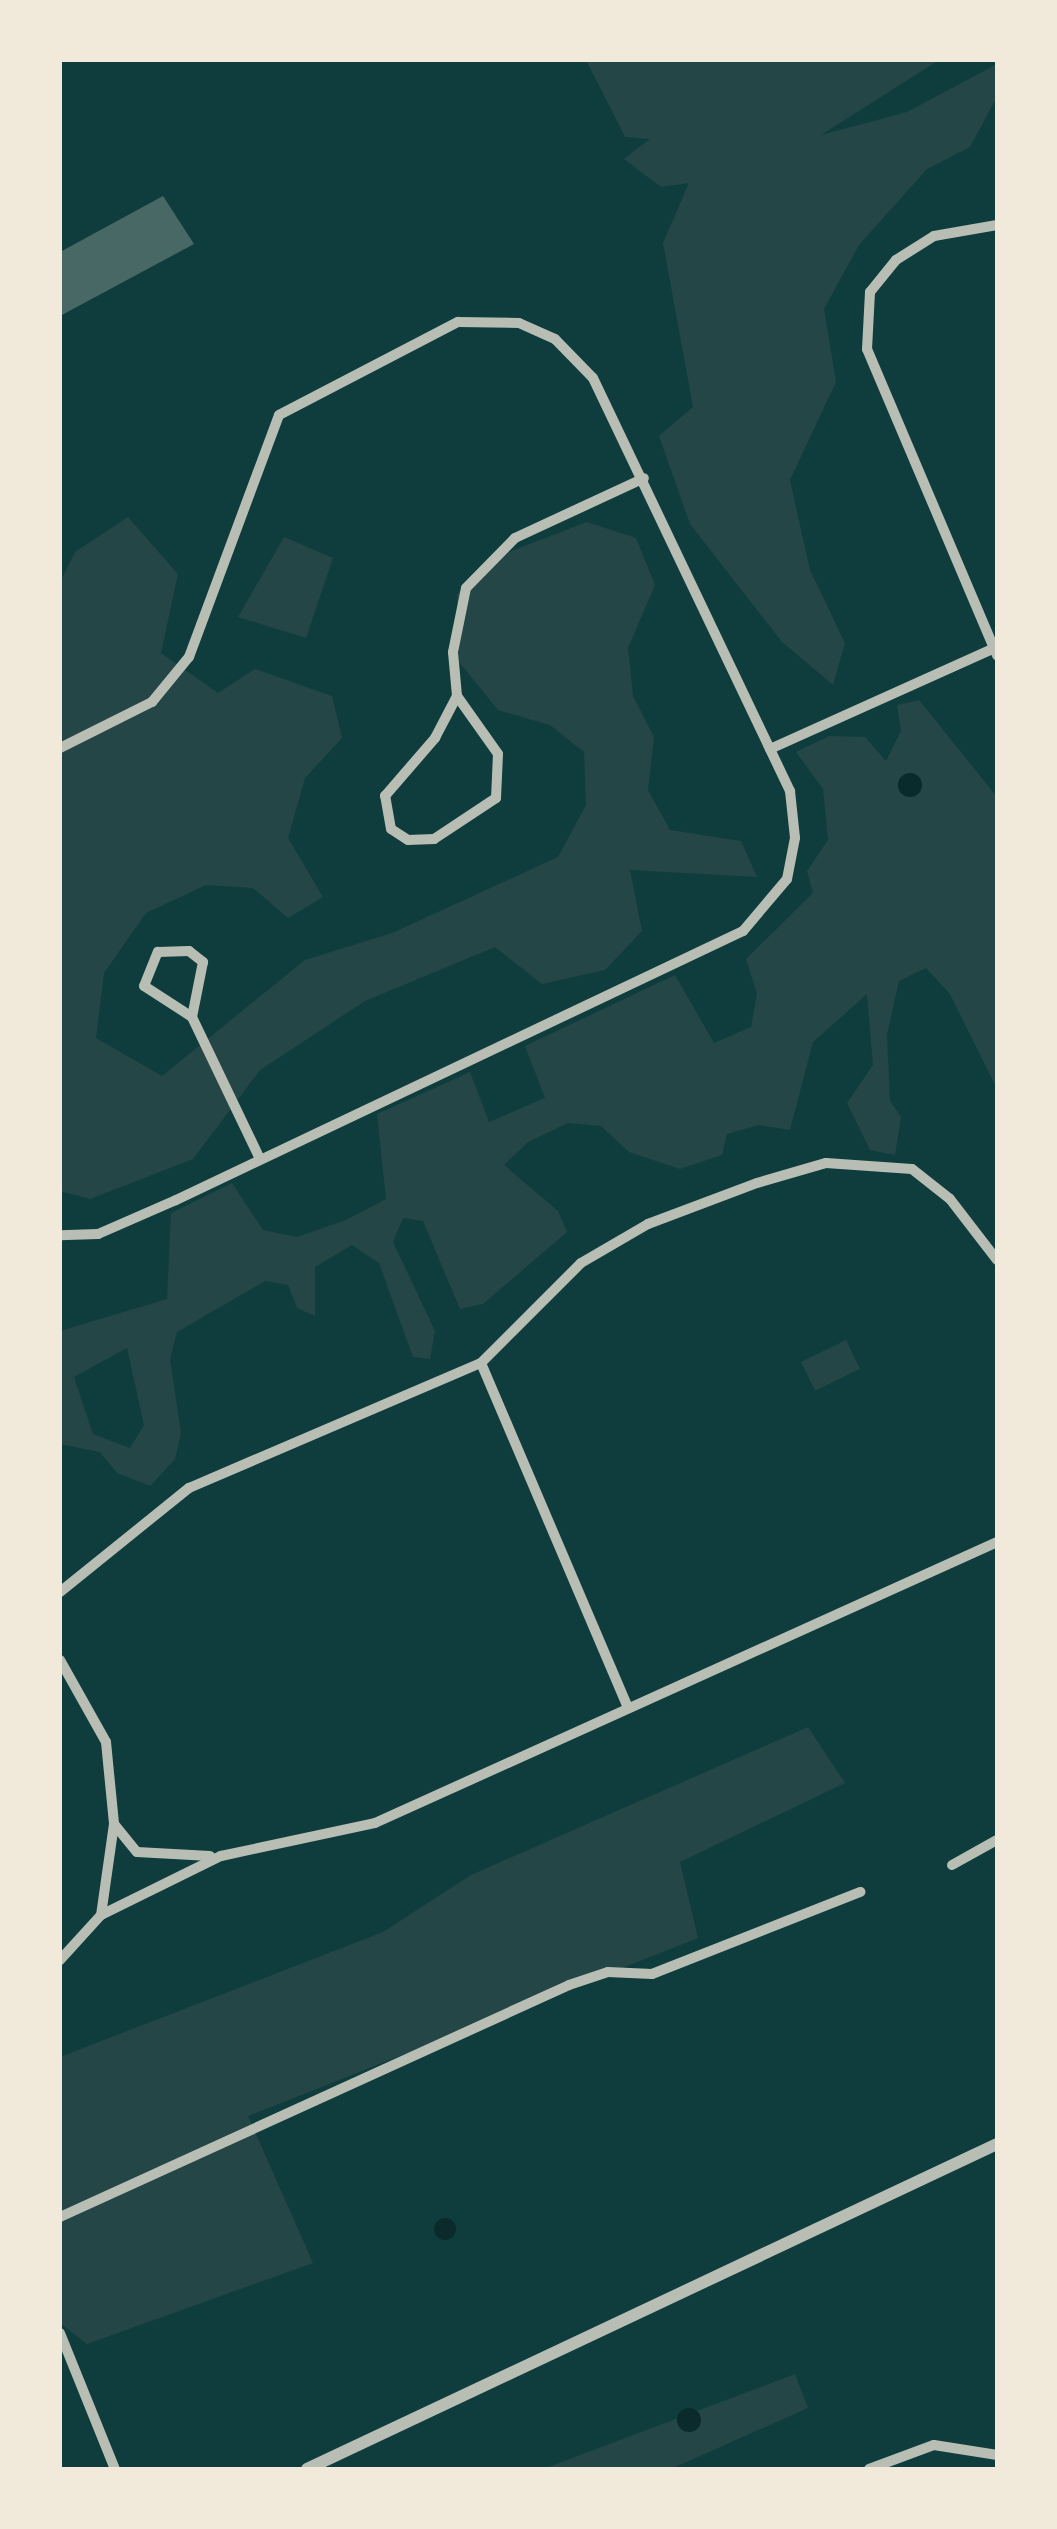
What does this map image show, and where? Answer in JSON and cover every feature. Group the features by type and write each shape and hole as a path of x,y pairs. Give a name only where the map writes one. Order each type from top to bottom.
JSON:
{"street":[{"path":"770,749 996,650 867,349 870,292 896,260 934,236 997,225"},
{"path":"60,748 152,702 189,657 267,431 300,398 458,322 519,323 555,338 592,378 644,478 790,791 796,838 787,879 743,931 98,1234 60,1235"},
{"path":"457,696 498,754 496,798 434,839 408,840 391,829 385,796 435,738 457,696 457,614 481,565 514,538 644,478"},
{"path":"192,1017 203,962 188,951 158,952 144,986 192,1017 260,1159"},
{"path":"60,1592 188,1488 481,1362 581,1263 648,1224 826,1163 912,1169 950,1199 997,1260"},
{"path":"481,1362 628,1708"},
{"path":"60,1960 101,1915 221,1856 376,1823 997,1542"},
{"path":"60,1660 102,1731 114,1824 101,1915"},
{"path":"114,1824 137,1852 221,1856"},
{"path":"952,1865 997,1840"},
{"path":"60,2217 570,1984 608,1972 652,1974 860,1892"},
{"path":"307,2469 997,2144"},
{"path":"60,2332 115,2469"},
{"path":"869,2469 934,2445 997,2455"}],"shaded area":[{"path":"586,60 939,60 821,135 907,112 997,64 997,97 970,147 927,169 859,245 824,309 836,382 790,480 810,570 845,643 833,685 782,642 690,524 659,436 693,407 663,243 689,183 661,187 624,159 650,139 625,137"},
{"path":"128,517 178,574 161,653 218,693 255,669 332,696 342,738 305,778 288,838 323,897 288,918 253,888 206,885 146,913 104,973 96,1038 162,1076 305,960 392,933 558,857 586,805 584,752 550,725 498,710 459,662 457,594 509,552 587,522 636,538 655,585 628,648 633,696 654,737 648,790 670,830 741,841 757,877 630,870 642,931 605,970 542,984 495,947 365,1001 260,1070 193,1159 90,1199 60,1191 60,582 75,552"},
{"path":"284,537 333,558 306,638 238,617"},
{"path":"919,700 997,797 997,1089 950,994 926,968 899,981 887,1035 890,1101 901,1117 895,1155 870,1150 847,1103 873,1065 867,994 813,1042 790,1130 759,1125 727,1134 722,1155 680,1169 629,1152 601,1126 568,1123 528,1142 504,1165 558,1211 567,1232 483,1304 460,1309 423,1221 403,1218 393,1242 435,1331 430,1359 413,1357 379,1263 352,1245 315,1267 315,1316 297,1308 288,1285 265,1281 177,1332 170,1359 181,1433 175,1459 150,1486 117,1473 100,1452 60,1444 60,1331 167,1299 171,1213 232,1183 263,1230 297,1237 346,1220 386,1199 377,1114 470,1072 489,1122 545,1098 525,1046 675,975 714,1043 751,1027 757,994 746,959 813,893 807,871 828,840 823,789 796,752 829,736 865,737 886,761 901,731 897,705","holes":["127,1348 144,1425 130,1448 93,1434 74,1377"]},
{"path":"905,773 915,773 922,785 915,797 905,797 898,790 898,780"},
{"path":"846,1340 860,1369 815,1391 801,1362"},
{"path":"808,1727 845,1783 680,1862 698,1938 248,2116 313,2263 87,2344 60,2323 60,2057 383,1932 471,1875"},
{"path":"445,2218 453,2221 453,2237 445,2240 437,2237 434,2229 437,2221"},
{"path":"795,2374 808,2408 671,2469 543,2469"},
{"path":"689,2408 698,2411 698,2429 689,2432 680,2429 677,2420 680,2411"}],"building":[{"path":"163,196 194,244 60,316 60,252"}]}
